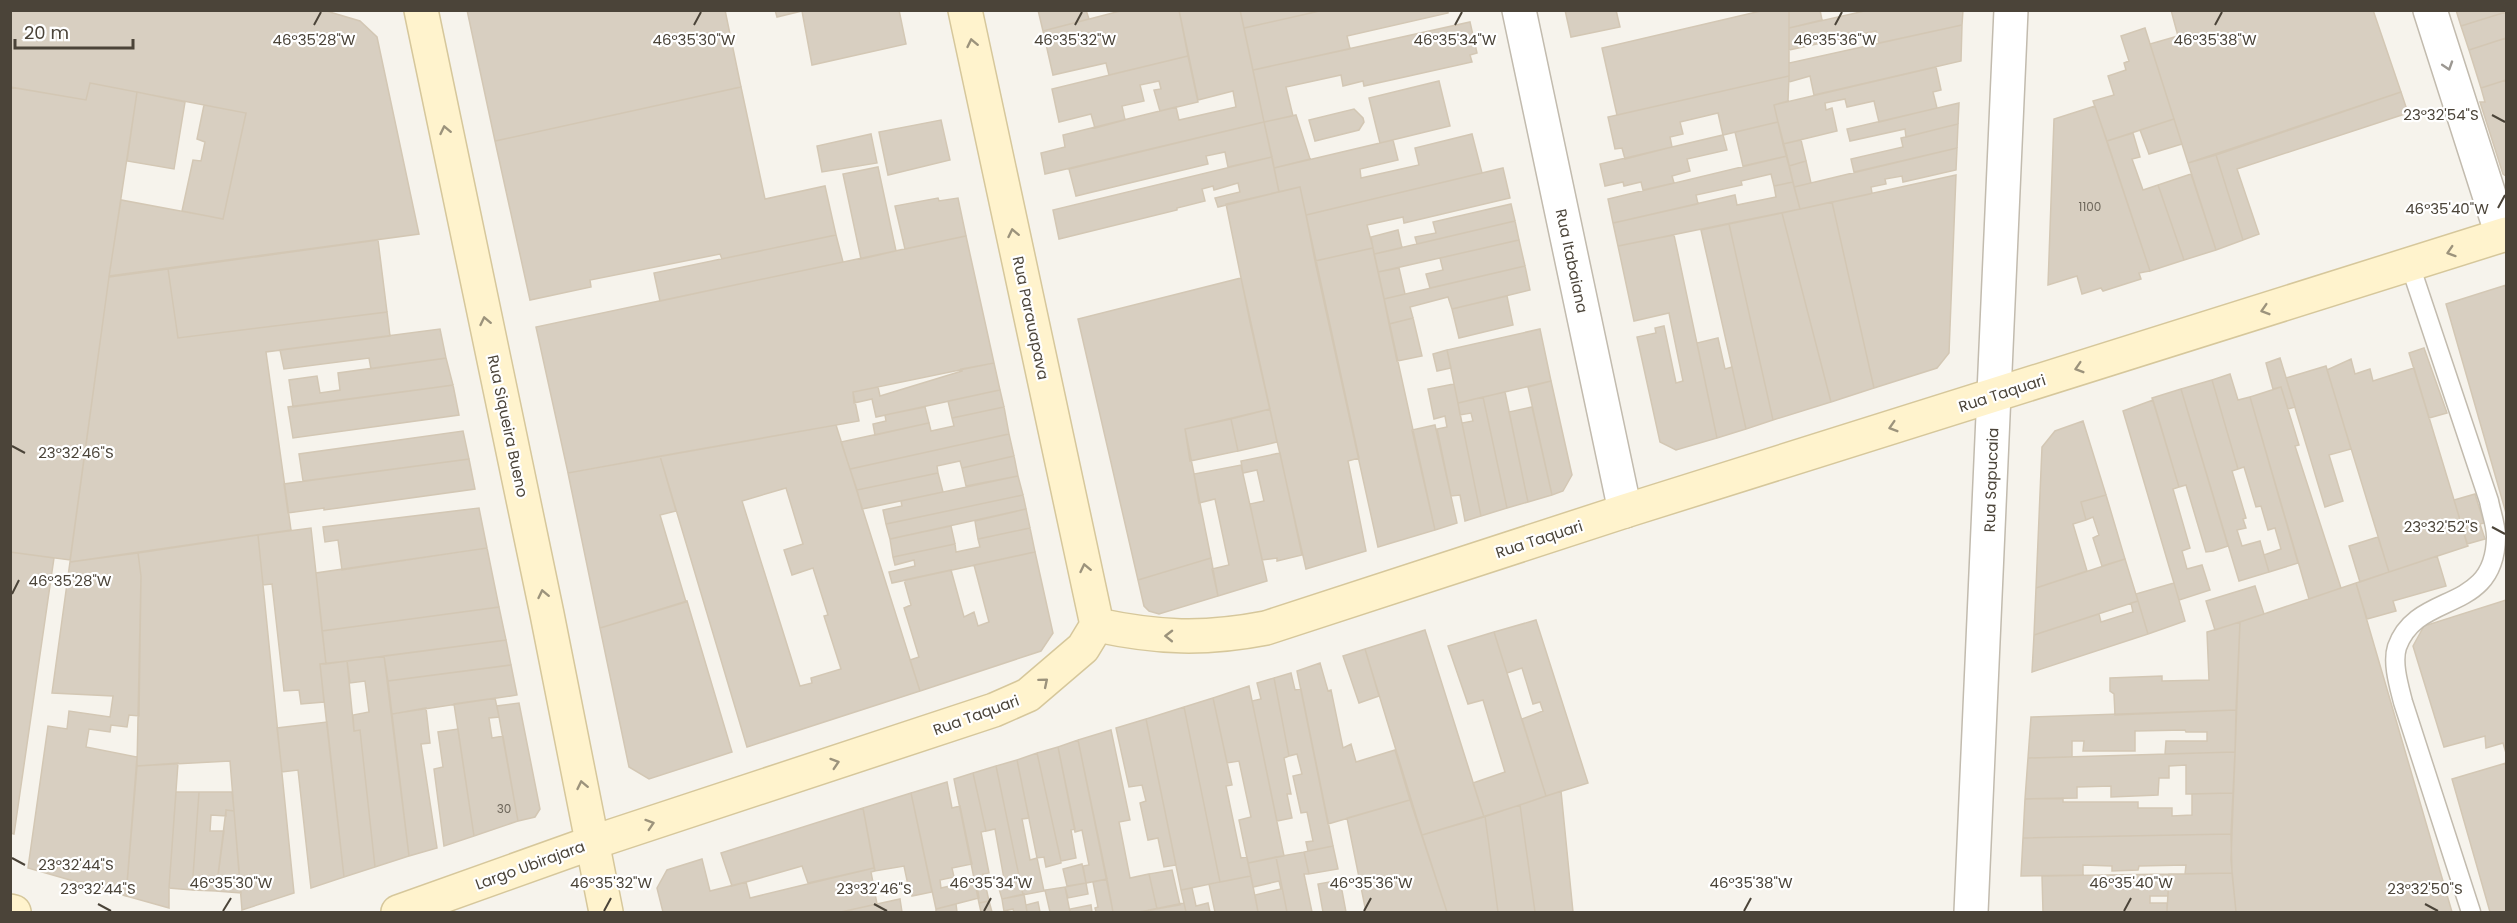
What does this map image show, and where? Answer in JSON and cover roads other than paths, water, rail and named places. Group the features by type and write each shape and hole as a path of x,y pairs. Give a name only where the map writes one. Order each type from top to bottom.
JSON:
{"main road":[{"name":"Rua Siqueira Bueno","path":"421,10 594,842"},
{"name":"Rua Parauapava","path":"966,10 1097,625"},
{"name":"Rua Taquari","path":"594,842 994,711 1028,695 1083,648 1097,625 1163,636 1228,635 1266,628 1625,511 2504,235"},
{"name":"Largo Ubirajara","path":"398,912 594,842 606,912"}],"street":[{"name":"Rua Itabaiana","path":"1519,10 1625,511"},
{"name":"Rua Sapucaia","path":"1971,912 2010,10"},
{"path":"2430,10 2504,235"}],"lane":[{"path":"2410,265 2489,501 2496,535 2494,559 2485,580 2466,594 2424,614 2407,629 2396,648 2396,672 2403,702 2471,912"}]}
